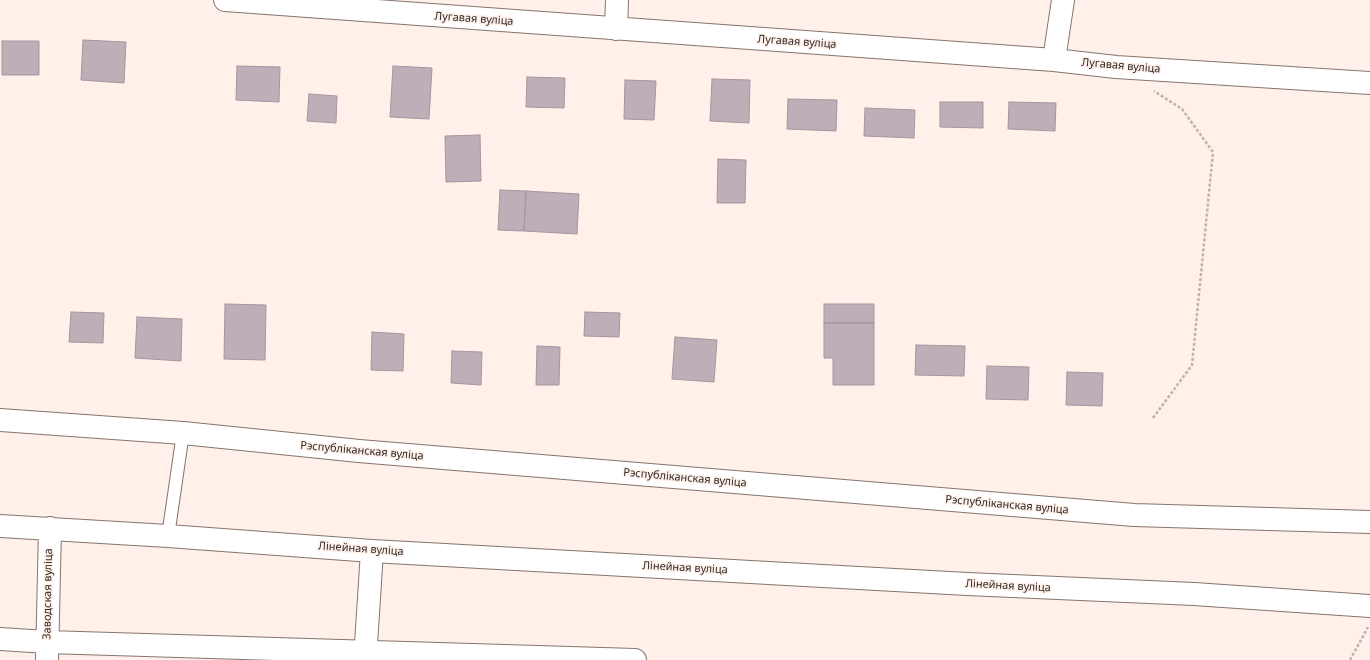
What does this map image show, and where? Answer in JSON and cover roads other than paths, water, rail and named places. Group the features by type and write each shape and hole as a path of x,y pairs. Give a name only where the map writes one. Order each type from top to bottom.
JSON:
{"street":[{"name":"Лугавая вуліца","path":"225,0 1054,60 1116,67 1370,83"},
{"path":"616,29 617,0"},
{"path":"1054,60 1063,0"},
{"name":"Рэспубліканская вуліца","path":"0,420 183,433 359,451 1134,515 1370,522"},
{"name":"Лінейная вуліца","path":"0,526 50,528 372,550 960,584 1194,594 1370,606"},
{"name":"Заводская вуліца","path":"47,651 50,528"},
{"path":"365,656 372,550"},
{"path":"0,639 47,651 635,660"}],"lane":[{"path":"168,536 183,433"}]}
